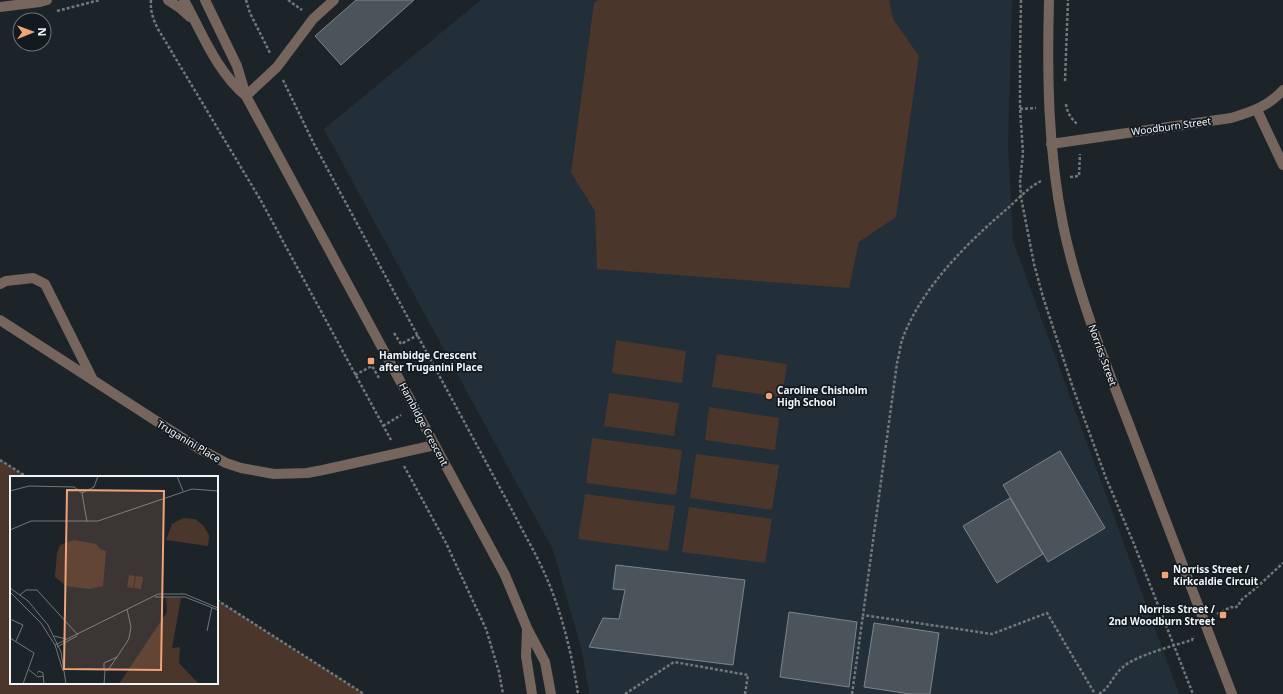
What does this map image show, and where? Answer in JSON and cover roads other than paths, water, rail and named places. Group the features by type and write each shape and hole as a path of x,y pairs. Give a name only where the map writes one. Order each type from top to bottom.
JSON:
{"street":[{"path":"0,7 47,0"},
{"path":"168,0 180,8 198,24"},
{"name":"Hambidge Crescent","path":"184,0 223,72 246,96"},
{"name":"Hambidge Crescent","path":"205,0 238,66 246,96 505,575 527,628 544,662 550,694"},
{"path":"212,0 215,20"},
{"path":"246,96 277,67 313,19 334,0"},
{"name":"Norriss Street","path":"1049,0 1048,47 1051,144 1063,224 1070,257 1097,342 1232,694"},
{"name":"Woodburn Street","path":"1051,144 1231,118 1257,110 1279,95 1283,90"},
{"path":"1257,110 1283,165"},
{"path":"0,284 6,281 33,278 45,284 93,380"},
{"name":"Truganini Place","path":"0,320 198,448 226,463 241,468 274,474 307,473 435,445"},
{"name":"Hambidge Crescent","path":"527,628 526,656 532,694"}],"place":[{"name":"Hambidge Crescent after Truganini Place","path":"371,361"},
{"name":"Caroline Chisholm High School","path":"769,396"},
{"name":"Norriss Street / Kirkcaldie Circuit","path":"1165,575"},
{"name":"Norriss Street / 2nd Woodburn Street","path":"1223,615"}]}
